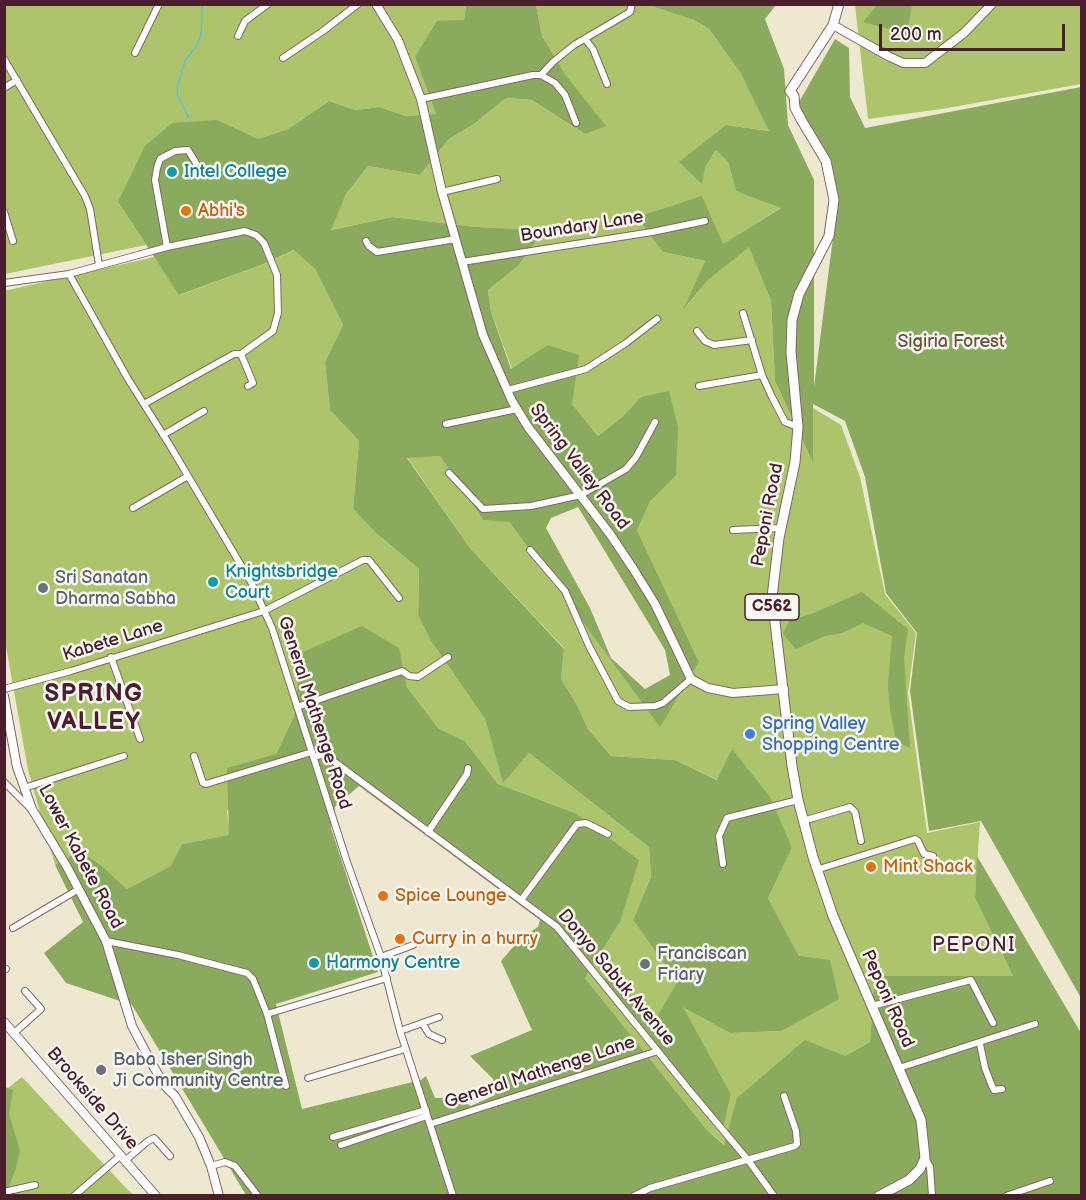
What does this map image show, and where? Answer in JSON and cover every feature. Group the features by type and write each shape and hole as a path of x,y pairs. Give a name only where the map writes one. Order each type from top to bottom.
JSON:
{"main road":[{"name":"Peponi Road","path":"839,4 833,25 790,91 794,96 795,108 826,161 834,200 829,236 799,294 792,320 791,352 798,427 795,462 781,528 772,597 798,800 816,870 833,916 921,1120 925,1158"},
{"name":"Lower Kabete Road","path":"4,696 16,760 32,809 79,889 106,941 132,1026 165,1086 175,1096 200,1137 211,1166 216,1193"},
{"path":"879,1196 912,1178 920,1170 925,1158"}],"street":[{"path":"135,53 157,4"},
{"path":"238,36 245,21 268,4"},
{"path":"283,58 323,32 358,4"},
{"path":"542,75 553,62 585,39 630,12 632,4"},
{"path":"833,25 903,63 924,63 964,33 992,4"},
{"name":"Spring Valley Road","path":"377,5 398,40 421,99 442,192 483,335 508,390 528,427 610,534 655,603 691,679"},
{"path":"585,39 593,49 607,84"},
{"path":"4,59 85,196 90,209 99,265"},
{"path":"421,99 532,75 542,75 555,83 565,95 576,123"},
{"path":"4,88 17,80"},
{"path":"167,247 155,180 160,159 175,151 188,150 196,164"},
{"path":"442,192 497,179"},
{"path":"4,212 13,241"},
{"name":"Boundary Lane","path":"462,261 652,232 705,221"},
{"path":"4,284 69,274 167,247 245,231 256,235 264,243 277,275 277,319 273,331 241,354 234,354 226,358 144,404"},
{"path":"366,241 377,252 456,239"},
{"name":"General Mathenge Road","path":"69,274 251,582 272,628 347,862 381,957 405,1049 453,1196"},
{"path":"743,313 762,375 785,422 798,427"},
{"path":"508,390 586,369 657,319"},
{"path":"697,331 705,341 714,345 752,340"},
{"path":"241,354 253,383 248,386"},
{"path":"699,386 762,375"},
{"path":"446,424 517,409"},
{"path":"163,435 204,411"},
{"path":"449,472 483,509 531,506 581,495 626,469 636,457 655,422"},
{"path":"133,508 188,476"},
{"path":"733,530 781,528"},
{"path":"530,550 565,591 589,646 618,701 629,707 663,704 691,679 708,688 733,693 784,688"},
{"name":"Kabete Lane","path":"4,689 71,671 264,611 363,560 369,560 399,598"},
{"path":"111,657 140,739"},
{"path":"297,706 402,671 409,676 418,677 448,657"},
{"path":"194,756 203,783 206,784 312,754"},
{"name":"Donyo Sabuk Avenue","path":"312,754 328,757 557,927 748,1160 774,1196"},
{"path":"24,788 124,756"},
{"path":"428,832 467,774 468,768"},
{"path":"4,782 32,809"},
{"path":"723,864 719,836 727,818 798,800"},
{"path":"803,821 850,807 855,812 861,841"},
{"path":"522,899 577,824 586,823 608,834"},
{"path":"816,870 915,839 924,854 933,856"},
{"path":"13,928 79,889"},
{"path":"106,941 178,955 247,973 253,979 267,1014 286,1086"},
{"path":"381,957 413,945"},
{"path":"267,1014 387,978"},
{"path":"872,1006 971,980 975,983 993,1023"},
{"path":"14,1033 41,1008 25,991"},
{"path":"400,1031 439,1017"},
{"name":"Brookside Drive","path":"4,1022 156,1196"},
{"path":"423,1023 429,1034 442,1040"},
{"path":"899,1068 980,1044 1035,1024"},
{"path":"980,1044 992,1086 994,1090 1002,1089"},
{"path":"308,1078 405,1049"},
{"name":"General Mathenge Lane","path":"430,1124 658,1051"},
{"path":"634,1196 650,1188 797,1144 796,1131 784,1096"},
{"path":"333,1137 427,1113"},
{"path":"341,1144 427,1113"},
{"path":"74,1196 154,1138 170,1156"},
{"path":"925,1158 930,1167 932,1196"},
{"path":"211,1166 225,1162 235,1166 258,1196"},
{"path":"1006,1196 1050,1181"},
{"path":"4,1192 35,1185"}],"green space":[{"path":"4,5 466,5 464,20 415,57 436,114 406,116 380,107 355,110 329,101 288,129 258,139 218,120 118,202 146,245 5,274"},
{"path":"466,5 536,5 542,36 567,77 606,126 585,134 532,100 506,98 474,124 449,139 420,175 368,166 346,194 331,230 392,217 477,227 544,230 518,266 488,290 491,312 511,369 547,345 579,355 572,404 598,436 622,417 641,397 669,391 678,427 676,475 650,502 637,530 699,662 660,727 509,522 483,520 440,456 407,458 470,548 564,649 561,679 588,729 611,756 675,760 717,780 732,749 770,797 792,848 768,898 799,956 830,960 839,999 782,1031 730,1033 683,1007 731,1094 722,1134 601,984 612,969 653,1024 677,982 633,920 651,877 649,847 529,753 503,783 485,719 431,641 418,615 419,569 376,533 353,509 359,441 330,410 325,362 343,325 315,269 294,250 261,265 179,295 118,202 145,146 172,123 218,120 258,139 288,129 329,101 355,110 380,107 406,116 436,114 415,57 437,21 464,20","holes":["578,507 665,650 670,675 645,689 611,658 590,608 546,528 551,518"]},
{"path":"536,5 652,5 694,20 709,29 740,72 770,131 726,125 680,162 705,167 716,150 728,162 736,191 782,207 722,245 663,252 705,261 685,308 707,281 749,246 771,301 775,381 812,461 813,408 841,425 860,477 885,594 916,633 908,693 927,833 980,822 975,898 1013,976 876,976 870,1042 845,1056 725,1145 707,1130 585,978 620,922 575,813 498,784 465,741 438,728 407,687 398,648 296,655 298,678 294,716 276,754 227,811 230,835 182,844 172,866 127,889 80,850 55,865 28,770 5,641 4,291 154,257 180,295 295,250 315,269 343,325 325,362 330,410 359,441 353,509 376,533 419,569 418,615 431,641 485,719 503,782 529,753 649,847 651,877 633,920 677,982 653,1025 612,970 643,1037 722,1133 731,1094 682,1006 730,1033 782,1031 838,999 799,956 768,898 792,848 732,749 718,780 675,760 611,756 588,729 561,679 564,648 470,548 407,457 440,456 483,520 508,521 660,726 699,662 637,530 650,502 676,474 641,397 622,417 598,436 572,404 547,345 512,369 491,312 488,290 518,266 544,230 477,227 392,217 330,230 346,194 368,166 420,175 449,139 474,124 506,98 532,100 585,134 567,77 542,36"},
{"name":"Sigiria Forest","path":"652,5 776,5 765,19 784,69 788,125 814,180 814,387 838,198 828,155 803,119 799,102 835,39 849,48 850,97 865,128 1081,87 1081,998 981,821 929,831 910,691 917,633 886,593 865,477 845,421 813,404 813,463 775,381 771,301 749,247 707,281 683,310 705,261 663,252 637,217 702,196 723,244 781,208 736,191 728,162 716,150 705,167 702,184 679,162 726,125 769,131 740,72 709,29 694,20"},
{"path":"855,5 1081,5 1081,84 942,109 868,119"},
{"path":"877,5 912,5 907,34 863,22"},
{"path":"862,592 908,629 904,657 910,748 896,741 890,710 888,684 892,636 863,623 796,649 783,634 789,621"},
{"path":"362,626 399,648 407,687 438,728 465,741 498,784 575,813 639,860 620,922 585,978 707,1130 724,1145 737,1098 805,1040 845,1056 870,1042 875,976 1013,976 975,898 977,856 1081,1033 1081,1195 246,1195 132,1005 66,983 44,953 83,922 55,865 80,850 127,889 171,866 182,844 229,835 227,768 276,754 294,716 298,678 296,655","holes":["359,786 540,920 538,927 521,938 501,961 532,1030 470,1056 493,1079 495,1095 471,1106 456,1098 435,1098 426,1076 421,1080 302,1109 276,1004 378,972 331,828 335,807"]},
{"path":"22,1077 134,1195 5,1196 5,1087 8,1088"},
{"path":"5,1087 13,1090 9,1114 20,1151 15,1171 5,1190"}],"waterway":[{"path":"189,118 177,94 178,84 185,61 197,45 201,35 202,4"}],"place":[{"name":"Intel College","path":"172,172"},
{"name":"Abhi's","path":"186,211"},
{"name":"Knightsbridge Court","path":"213,582"},
{"name":"Sri Sanatan Dharma Sabha","path":"43,588"},
{"name":"Spring Valley Shopping Centre","path":"750,734"},
{"name":"Mint Shack","path":"871,867"},
{"name":"Spice Lounge","path":"383,896"},
{"name":"Curry in a hurry","path":"400,939"},
{"name":"Harmony Centre","path":"314,963"},
{"name":"Franciscan Friary","path":"645,964"},
{"name":"Baba Isher Singh Ji Community Centre","path":"101,1070"}],"district":[{"name":"SPRING VALLEY","path":"94,709"},
{"name":"PEPONI","path":"974,946"}]}
